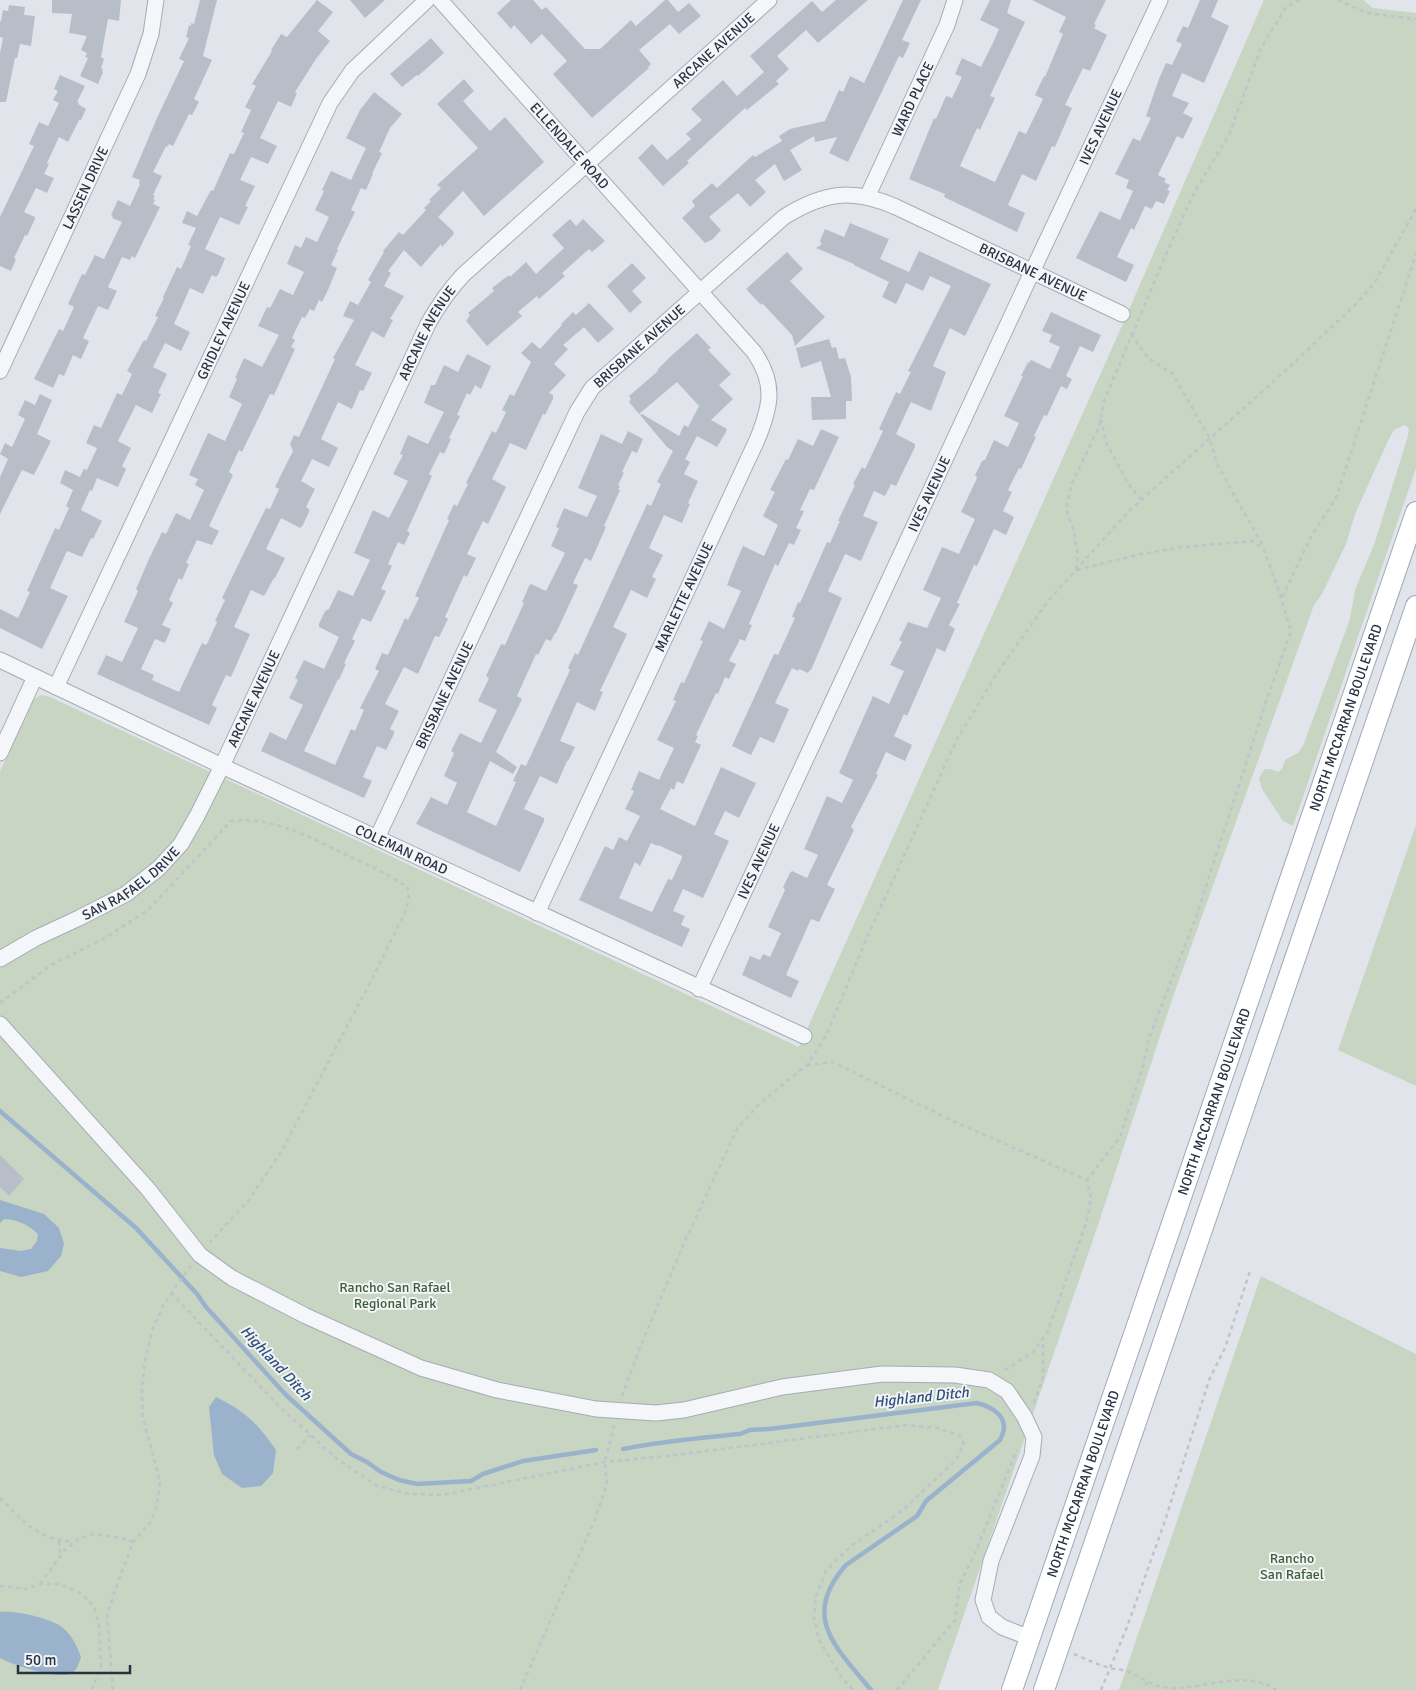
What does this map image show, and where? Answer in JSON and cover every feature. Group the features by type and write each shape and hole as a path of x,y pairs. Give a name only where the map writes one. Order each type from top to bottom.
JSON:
{"main road":[{"name":"NORTH MCCARRAN BOULEVARD","path":"1012,1690 1416,512"},
{"path":"1044,1690 1416,607 1386,599"},
{"path":"1030,1638 1058,1648"}],"street":[{"name":"LASSEN DRIVE","path":"0,371 138,74 151,34 156,0"},
{"name":"GRIDLEY AVENUE","path":"56,687 330,103 352,71 427,0"},
{"name":"ELLENDALE ROAD","path":"440,0 700,290"},
{"name":"ARCANE AVENUE","path":"222,766 424,333 450,289 463,275 769,0"},
{"name":"WARD PLACE","path":"867,197 947,25 955,0"},
{"name":"IVES AVENUE","path":"699,989 1160,0"},
{"name":"BRISBANE AVENUE","path":"377,838 576,412 592,388 602,378 784,217 802,206 819,199 854,195 867,197 896,207 1122,314"},
{"name":"MARLETTE AVENUE","path":"537,913 757,440 769,405 768,382 761,361 700,290"},
{"name":"COLEMAN ROAD","path":"0,660 222,766 699,989 804,1036"},
{"path":"0,753 35,677"},
{"name":"SAN RAFAEL DRIVE","path":"0,959 36,938 126,894 159,868 181,844 222,766"},
{"path":"0,1024 148,1189 200,1255 232,1278 306,1316 420,1368 497,1390 596,1409 656,1413 684,1410 782,1387 882,1374 954,1375 989,1380 1007,1391 1034,1437 1032,1456 991,1561 983,1600 989,1617 1002,1627 1030,1638"}],"path":[{"path":"1076,570 1078,555 1074,532 1066,508 1072,483 1099,427 1104,401 1167,252 1196,192 1229,135 1261,48 1286,7 1300,0"},
{"path":"1338,0 1367,13 1416,19"},
{"path":"520,1690 595,1519 607,1484 605,1462 617,1410 639,1350 736,1129 760,1104 807,1065 826,1036 865,942 956,741 1000,668 1048,601 1128,512 1356,304 1375,282 1416,209"},
{"path":"1281,598 1312,535 1336,498 1416,254"},
{"path":"1087,1180 1120,1137 1143,1066 1149,1038 1196,917 1291,631 1264,550 1217,464 1210,439 1173,374 1148,358 1131,334"},
{"path":"1101,417 1106,443 1131,488 1142,500"},
{"path":"1076,570 1136,555 1183,547 1254,541 1264,550"},
{"path":"0,1003 51,965 104,939 148,910 231,821 248,819 277,824 304,834 392,877 408,888 409,899 405,912 282,1150 249,1200 200,1255"},
{"path":"807,1065 834,1062 953,1121 1087,1180"},
{"path":"989,1380 1033,1352 1048,1331 1087,1220 1091,1198 1087,1180"},
{"path":"1101,1690 1128,1627 1165,1521 1209,1380 1225,1348 1250,1271"},
{"path":"113,1690 107,1616 133,1542 150,1522 157,1506 160,1481 143,1419 142,1390 145,1360 152,1331 163,1306 184,1275"},
{"path":"171,1293 280,1407 337,1459 377,1486 408,1494 443,1494 605,1462 667,1456 907,1424 937,1428 959,1435 964,1444 956,1460 902,1511 851,1546 826,1571 816,1596 814,1618 819,1640 841,1676 853,1690"},
{"path":"1026,1421 1043,1376 1043,1338"},
{"path":"297,1449 310,1434"},
{"path":"897,1690 955,1620 960,1583 972,1560 1017,1449"},
{"path":"0,1498 26,1525 59,1541 74,1542"},
{"path":"40,1584 60,1556 78,1539 93,1534 126,1539 133,1542"},
{"path":"59,1541 60,1556"},
{"path":"0,1586 25,1589 40,1584 60,1584 82,1594 94,1607 99,1625 101,1666 92,1690"},
{"path":"1058,1648 1110,1668 1126,1670 1155,1686 1170,1688 1213,1682 1245,1681 1270,1686 1276,1690"},
{"path":"1146,1682 1147,1690"}],"green space":[{"name":"Rancho San Rafael Regional Park","path":"1264,0 1363,0 1373,8 1416,13 1416,468 1293,826 1283,821 1262,789 1259,778 1265,769 1278,772 1282,769 1285,760 1298,753 1303,746 1350,619 1355,590 1375,542 1408,436 1409,428 1404,425 1394,430 1388,441 1355,514 1346,544 1322,594 1314,605 1174,994 1097,1228 938,1690 0,1690 0,771 34,699 41,695 50,697 799,1047 1121,328"},
{"path":"1416,825 1416,1086 1338,1050"},
{"name":"Rancho San Rafael","path":"1261,1276 1416,1354 1416,1690 1119,1690"}],"water":[{"path":"0,1200 44,1214 59,1228 64,1244 61,1256 48,1271 21,1277 0,1271 0,1248 21,1251 31,1249 37,1241 38,1234 26,1225 14,1220 4,1219 0,1223"},
{"path":"216,1397 250,1419 276,1450 273,1473 261,1486 242,1488 222,1474 214,1455 209,1407"},
{"path":"0,1612 32,1615 62,1627 74,1641 81,1657 76,1669 70,1674 55,1675 14,1664 0,1658"}],"building":[{"path":"52,0 121,0 119,21 108,19 101,57 104,59 101,68 103,72 98,84 80,76 88,58 85,57 87,53 81,50 87,36 69,33 72,14 52,13"},
{"path":"200,0 217,0 203,56 212,60 194,99 199,102 192,115 189,114 173,146 169,144 166,146 153,172 162,176 153,195 155,200 153,204 160,207 135,258 132,256 130,260 122,257 108,287 117,291 108,310 98,306 83,338 89,341 81,359 73,355 64,376 59,374 53,388 34,379 59,329 63,331 74,307 68,304 82,274 85,275 95,255 104,259 122,222 112,218 113,216 111,215 118,200 130,206 140,184 140,180 132,177 184,61 179,59 189,38 186,37 189,25 191,26 191,23 194,24"},
{"path":"317,0 333,12 318,31 330,41 295,92 297,93 291,107 278,101 260,138 277,146 268,164 251,157 240,180 255,186 245,206 248,207 239,225 220,217 205,249 225,258 224,261 218,275 216,277 212,275 203,294 190,288 174,324 190,332 181,351 165,343 153,367 167,374 158,393 161,394 152,413 136,405 118,441 131,448 122,466 126,469 118,487 97,478 92,491 90,490 81,510 102,521 82,557 67,551 50,588 68,596 42,649 0,628 0,609 18,618 30,592 27,591 55,528 59,530 69,508 66,506 73,490 60,483 65,470 80,477 84,469 87,470 97,448 86,443 94,425 101,428 117,393 122,395 132,374 127,371 144,340 146,341 158,317 155,316 177,267 181,269 191,246 188,245 196,228 182,223 187,211 197,216 211,190 213,191 230,153 234,154 244,133 241,132 251,110 245,107 256,86 252,84 271,50 281,34 287,37"},
{"path":"350,0 385,0 365,18"},
{"path":"511,0 533,0 542,10 546,7 585,49 600,49 631,20 636,26 665,0 668,0 678,12 689,3 701,16 679,34 670,24 639,50 651,64 649,68 592,118 553,74 567,61 542,34 531,44 514,25 511,29 497,13"},
{"path":"836,0 868,0 818,43 806,30 777,56 789,69 776,81 779,84 747,110 745,108 687,161 689,163 663,186 638,158 652,144 667,160 691,139 686,134 702,120 691,109 723,80 737,96 764,72 750,56 812,1 822,12"},
{"path":"903,0 921,0 902,40 910,43 903,58 899,56 848,162 829,153 837,137 815,142 814,136 790,150 802,170 784,181 775,164 755,180 766,192 750,207 738,193 709,217 721,230 713,239 705,243 682,218 695,206 692,201 712,183 717,188 753,155 755,157 782,141 779,136 790,129 825,121 839,90 843,92 850,76 864,83"},
{"path":"990,0 1011,0 1007,13 1025,22 990,96 995,98 980,130 977,128 960,166 995,182 1019,131 1026,134 1043,99 1035,95 1045,77 1063,34 1059,32 1066,17 1032,0 1106,0 1094,24 1096,25 1094,28 1107,35 1090,71 1083,68 1065,105 1072,108 1055,147 1052,146 1036,181 1022,174 1008,205 1025,213 1017,232 944,197 945,194 909,179 934,118 936,119 946,96 952,98 962,77 955,74 962,58 981,67 992,45 999,29 980,20"},
{"path":"1200,0 1218,0 1211,17 1229,26 1204,83 1182,73 1172,96 1189,103 1183,113 1193,118 1183,139 1177,136 1158,175 1166,179 1164,182 1170,185 1167,190 1170,191 1164,204 1156,201 1152,209 1145,206 1134,230 1131,228 1117,257 1134,265 1126,282 1076,258 1100,211 1120,220 1133,191 1126,188 1129,180 1115,174 1133,138 1140,141 1151,118 1146,116 1159,79 1166,63 1172,65 1182,44 1176,41 1183,26 1188,28"},
{"path":"9,5 25,7 24,15 35,16 31,46 20,44 17,58 15,58 6,102 0,102 0,53 3,38 0,37 0,21 3,10 8,11"},
{"path":"431,38 444,53 418,76 402,87 390,74"},
{"path":"60,75 85,86 77,102 86,109 68,142 59,137 44,174 54,178 47,193 36,188 24,212 35,217 35,219 14,258 16,259 11,271 0,266 0,217 34,146 29,144 39,122 48,126 59,103 53,100 58,91 54,89"},
{"path":"464,79 474,91 463,101 490,131 505,117 544,162 484,216 463,191 438,217 454,232 442,247 441,244 421,267 404,250 388,271 391,273 384,286 404,296 390,319 393,320 384,338 372,331 355,365 372,373 363,391 360,390 352,409 338,402 321,439 338,448 329,467 312,459 301,481 315,489 306,507 309,509 309,512 303,525 300,528 281,518 266,549 285,558 264,596 251,590 234,627 250,634 231,677 226,675 212,705 217,708 209,725 97,674 106,655 122,662 138,628 124,622 138,591 136,589 149,559 162,532 166,534 176,513 190,520 204,490 195,485 198,479 189,475 208,433 225,441 242,404 229,397 244,358 262,367 279,335 258,326 267,307 270,308 280,289 293,295 304,272 287,264 295,245 301,248 306,237 317,242 329,217 315,210 331,171 351,180 366,148 346,138 360,110 374,92 402,114 390,128 379,152 382,153 366,190 361,188 351,210 355,212 331,265 337,268 328,290 322,302 319,300 314,311 310,309 305,318 302,317 292,338 295,340 291,347 295,349 274,395 270,394 242,452 239,450 229,472 233,475 209,526 219,531 212,545 197,540 186,563 189,564 182,580 179,578 169,600 173,603 162,625 171,629 165,643 155,639 141,669 154,675 152,680 179,692 202,643 207,644 225,600 222,598 266,508 270,509 279,489 275,487 293,451 290,444 294,435 299,437 335,359 333,358 354,320 343,316 350,301 358,305 371,282 368,280 383,251 399,232 403,235 426,210 424,208 431,201 429,200 441,188 437,185 478,148 437,104"},
{"path":"570,219 576,226 583,219 605,241 592,252 589,249 562,273 565,276 539,299 537,296 518,312 522,316 487,346 466,321 470,315 468,313 494,291 492,288 509,275 510,277 526,262 536,274 564,248 552,235"},
{"path":"850,223 889,239 880,259 909,272 919,251 991,284 965,336 950,328 933,366 946,372 931,411 911,402 896,434 915,444 915,447 896,486 891,484 885,496 874,491 863,516 878,522 861,561 845,554 828,591 842,598 811,670 808,673 792,668 775,703 789,709 774,743 760,737 751,755 732,746 774,654 778,655 795,618 792,617 798,602 800,603 827,542 830,543 855,485 853,484 862,467 865,469 883,431 879,429 896,392 900,394 911,372 908,371 951,286 930,276 923,291 906,283 896,304 882,297 889,282 854,264 816,248 822,244 820,241 825,229 844,237"},
{"path":"787,252 803,269 790,281 825,317 795,346 792,335 746,289"},
{"path":"632,263 646,278 632,291 642,302 630,313 607,286"},
{"path":"589,303 614,329 598,343 584,327 563,345 568,349 554,364 566,375 549,393 553,395 553,399 545,415 543,414 526,450 510,443 492,479 506,487 488,524 483,521 467,554 476,558 467,577 464,575 445,617 448,619 439,637 435,636 418,674 404,667 385,704 399,711 390,729 394,731 394,734 386,750 377,746 363,777 372,781 364,798 261,751 270,732 286,740 303,705 289,698 298,680 295,678 304,660 324,669 339,637 319,627 319,624 338,590 353,596 370,560 354,553 373,510 389,518 408,481 393,474 403,455 400,454 408,435 428,444 444,412 424,403 431,385 435,385 444,365 458,372 467,354 491,366 481,389 475,385 470,395 467,393 457,415 460,416 449,438 451,439 444,454 440,452 429,474 432,476 407,531 410,533 404,545 398,542 388,564 392,566 381,589 386,591 371,622 362,618 352,639 355,641 344,663 346,664 304,751 335,765 351,729 355,731 364,710 360,708 379,671 375,669 382,653 388,655 405,618 408,620 419,598 415,596 449,520 447,519 454,504 457,506 468,484 466,483 492,431 496,433 506,412 502,410 510,394 514,396 531,362 521,353 532,342 540,349 573,312 576,315"},
{"path":"1051,312 1101,335 1093,352 1080,346 1066,376 1072,379 1067,389 1061,386 1047,416 1044,415 1021,469 1019,468 1008,490 1012,492 1003,511 1014,517 1006,535 994,529 977,566 974,565 957,603 960,604 949,625 955,629 945,652 937,648 907,716 904,714 894,736 912,745 905,761 886,752 876,774 878,775 851,827 854,830 827,885 835,889 819,922 811,919 786,975 799,981 791,998 742,975 750,956 760,960 763,954 770,957 781,933 768,927 785,890 783,887 790,873 792,871 807,878 818,855 804,849 827,796 842,803 853,780 839,773 873,696 889,704 904,671 890,665 902,642 899,640 908,622 927,628 941,598 923,590 942,547 959,554 975,519 961,512 977,478 975,475 982,461 985,460 994,440 1008,447 1019,423 1004,416 1028,362 1031,360 1050,369 1060,347 1049,342 1052,335 1042,331"},
{"path":"697,333 711,348 708,350 731,374 719,385 733,399 711,420 727,429 717,447 697,436 685,459 690,462 684,474 698,481 688,503 690,504 682,523 664,515 649,548 663,555 652,577 656,579 647,598 631,590 613,627 627,634 600,691 603,692 595,711 577,702 560,741 575,747 557,784 540,776 524,809 544,818 544,821 520,872 416,824 431,797 447,805 457,783 444,776 454,753 451,751 460,733 481,743 497,710 478,701 489,678 486,676 501,644 505,645 524,603 522,602 529,586 531,584 546,591 565,553 551,546 559,528 556,527 564,508 587,517 597,496 578,488 601,434 622,444 628,431 643,439 637,453 632,451 622,472 624,473 618,485 620,490 604,526 606,527 591,561 585,558 573,583 578,585 556,633 551,641 546,639 538,655 536,654 517,696 522,699 496,752 517,767 513,774 490,761 467,812 496,826 516,782 513,781 521,764 526,766 570,670 568,668 575,653 578,655 647,504 651,506 661,484 657,482 673,451 667,447 640,415 642,414 679,436 684,425 688,427 699,406 677,382 639,414 629,402 631,399 629,396"},
{"path":"829,339 832,348 836,347 839,359 845,358 851,377 852,401 846,401 846,419 812,420 811,397 831,397 821,361 801,368 796,348"},
{"path":"40,394 52,400 37,434 51,441 34,475 22,470 0,514 0,477 8,459 0,454 5,443 12,447 25,419 18,415 25,400 35,405"},
{"path":"821,429 839,437 814,490 810,489 800,510 804,511 796,528 801,530 794,545 789,543 778,566 775,564 749,624 752,625 745,641 740,639 729,661 736,664 729,679 725,677 696,735 698,736 695,742 701,745 683,784 677,781 674,790 671,788 660,809 695,826 721,767 756,783 739,818 725,811 714,834 729,841 703,898 683,889 673,911 685,916 681,925 690,929 682,947 579,900 605,846 613,850 619,837 627,841 640,816 625,809 634,791 631,790 639,771 659,780 674,748 657,740 676,701 673,700 681,682 684,683 703,641 700,640 709,621 724,629 741,591 727,585 743,546 764,556 778,525 763,516 775,492 770,490 798,439 813,446","holes":["651,843 682,856 682,858 672,880 668,879 652,912 619,898 635,862 640,866"]},
{"path":"0,1155 24,1179 9,1196 0,1187"}],"waterway":[{"name":"Highland Ditch","path":"0,1111 136,1228 286,1395 351,1454 381,1472 399,1480 417,1484 471,1481 483,1474 523,1461 596,1450"},
{"name":"Highland Ditch","path":"623,1449 740,1434 750,1430 977,1403 990,1408 998,1414 1004,1427 1000,1440 926,1501 917,1516 846,1565 832,1584 826,1600 824,1616 828,1631 846,1660 871,1690"}]}
